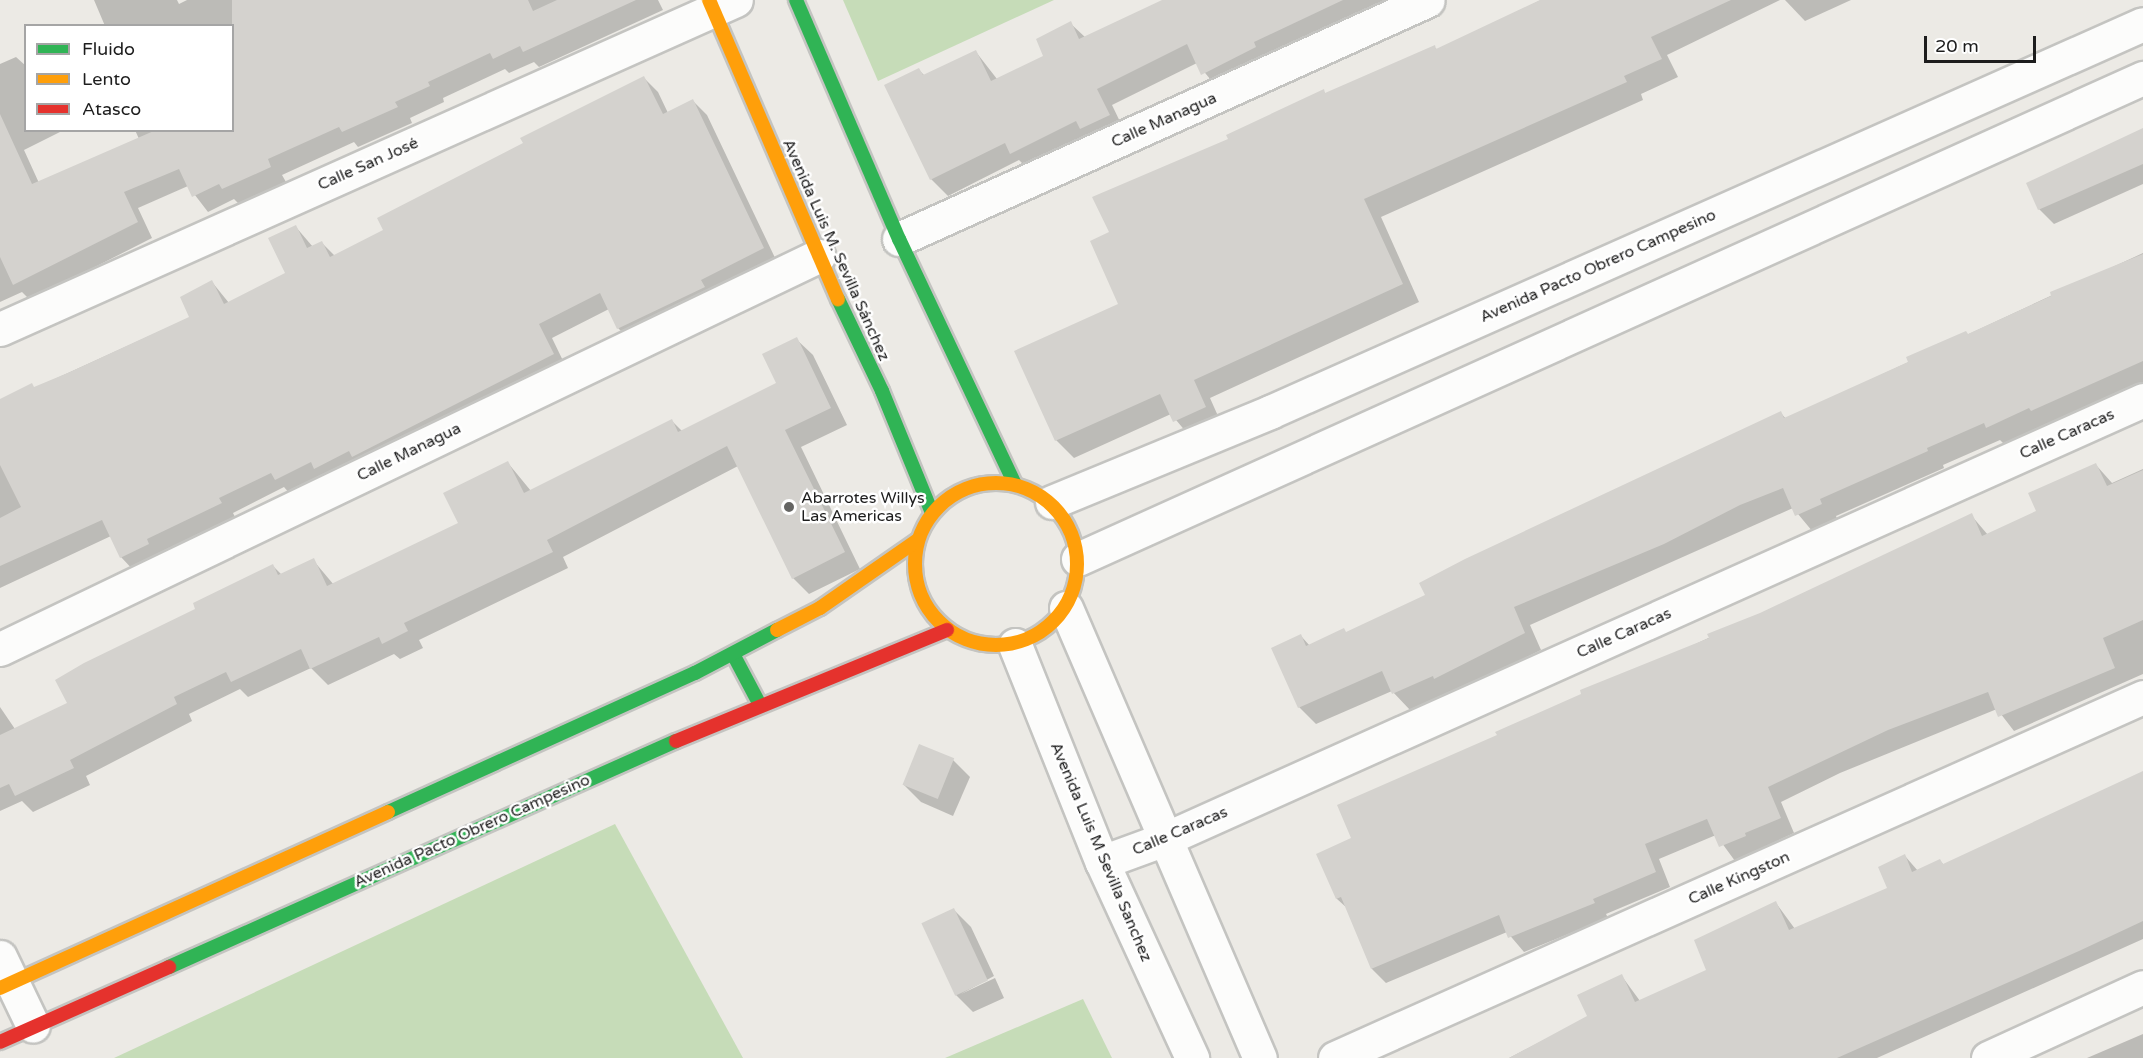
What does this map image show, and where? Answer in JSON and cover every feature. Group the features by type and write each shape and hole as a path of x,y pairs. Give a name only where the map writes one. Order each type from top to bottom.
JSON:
{"street":[{"path":"796,0 899,239 1015,484"},
{"name":"Calle Managua","path":"899,239 1428,0"},
{"name":"Avenida Luis M. Sevilla Sánchez","path":"719,3 819,256 882,391 932,513"},
{"name":"Calle San José","path":"0,329 719,3"},
{"name":"Avenida Pacto Obrero Campesino","path":"1052,502 1292,402 2143,24"},
{"path":"1078,559 2143,78"},
{"name":"Calle Managua","path":"0,649 819,256"},
{"name":"Calle Caracas","path":"1102,862 1165,839 2143,400"},
{"path":"984,483 1015,484 1052,502 1071,528 1078,559 1076,585 1066,608 1044,631 1015,645 979,645 947,630 925,605 915,573 918,540 932,513 955,493 984,483"},
{"path":"33,1026 4,976 733,654 820,608 918,540"},
{"path":"1066,608 1260,1058"},
{"name":"Avenida Pacto Obrero Campesino","path":"0,1042 760,705 947,630"},
{"name":"Avenida Luis M Sevilla Sanchez","path":"1015,645 1102,862 1192,1058"},
{"path":"733,654 760,705"},
{"name":"Calle Kingston","path":"1335,1058 2143,698"},
{"path":"1988,1058 2143,987"}],"green space":[{"path":"843,0 1054,0 878,81"},
{"path":"615,824 743,1058 114,1058"},
{"path":"1083,999 1112,1058 945,1058"}],"building":[{"path":"232,0 528,0 533,11 557,0 636,0 523,52 520,46 493,59 490,53 428,82 430,86 395,102 398,107 342,132 339,127 268,159 271,167 222,189 219,184 192,197 179,169 124,192 138,222 13,285 0,257 0,114 32,184 151,132 234,132 234,24 232,24"},
{"path":"1162,0 1343,0 1254,42 1256,47 1201,75 1187,44 1097,89 1110,115 1080,129 1076,121 1010,154 1005,143 930,180 884,85 919,68 923,75 976,50 991,81 1043,56 1036,39 1071,21 1079,39"},
{"path":"1540,0 1731,0 1651,37 1662,59 1624,76 1627,82 1364,199 1403,284 1194,380 1206,407 1173,422 1160,394 1055,441 1014,351 1118,304 1090,241 1109,232 1092,197 1228,139 1226,135 1324,89 1325,93 1435,45 1436,49"},
{"path":"644,76 663,114 693,99 764,248 701,280 705,287 617,329 600,293 539,324 554,354 352,457 349,451 314,469 311,462 275,480 271,473 219,498 222,503 147,539 149,544 120,558 102,520 0,566 0,518 21,507 0,465 0,399 32,383 34,387 70,372 189,317 180,297 212,280 224,304 285,273 268,238 296,225 307,248 322,241 330,257 383,230 377,218 523,143 520,138"},
{"path":"2143,128 2143,164 2038,210 2026,183"},
{"path":"2143,254 2143,361 2031,411 2029,408 1986,428 1984,423 1927,448 1928,451 1820,499 1822,504 1795,516 1783,488 1740,505 1664,544 1514,607 1525,633 1434,679 1433,676 1392,694 1382,671 1298,708 1271,648 1301,634 1306,646 1344,628 1346,632 1425,595 1419,583 1465,559 1781,411 1784,418 1908,362 1906,357 1966,331 1968,334 2051,296 2050,292"},
{"path":"797,337 831,408 785,430 845,552 792,579 727,446 547,540 553,552 404,623 408,631 382,644 379,637 310,669 301,649 231,682 226,672 174,697 177,704 70,760 74,768 15,796 9,784 0,788 0,735 67,703 55,680 84,663 195,609 193,603 273,564 278,575 314,558 327,586 458,523 443,493 508,461 524,493 672,419 678,432 776,383 762,354"},
{"path":"2096,463 2107,486 2143,470 2143,620 2103,638 2115,668 1998,717 1988,692 1888,730 1768,787 1781,818 1745,833 1746,836 1719,847 1707,819 1645,844 1656,872 1593,899 1595,903 1508,938 1499,915 1371,969 1341,897 1336,899 1316,854 1351,838 1337,805 1497,735 1495,732 1581,694 1580,690 1709,638 1707,634 1760,613 1972,513 1982,536 2036,511 2028,493"},
{"path":"919,744 954,758 938,799 903,785"},
{"path":"2143,771 2143,921 2079,951 1837,1058 1509,1058 1587,1016 1577,995 1622,974 1635,1002 1706,970 1694,940 1776,901 1789,930 1887,888 1878,867 1905,854 1912,872 1940,859 1943,864"},
{"path":"954,908 988,981 955,996 921,923"}],"traffic: fast":[{"path":"796,0 899,239 1015,484"},
{"path":"838,299 882,391 932,513"},
{"path":"388,812 695,673 777,630"},
{"path":"733,654 760,705"},
{"path":"169,967 676,741"}],"traffic: slow":[{"path":"709,0 838,299"},
{"path":"996,483 1012,484 1027,489 1041,496 1053,507 1064,519 1071,533 1076,548 1077,564 1076,580 1071,595 1064,609 1053,621 1041,632 1027,639 1012,644 996,645 980,644 965,639 951,632 939,621 928,609 921,595 916,580 915,564 916,548 921,533 928,519 939,507 951,496 965,489 980,484 996,483"},
{"path":"777,630 820,608 918,540"},
{"path":"0,988 388,812"}],"traffic: jam":[{"path":"676,741 947,630"},
{"path":"0,1042 169,967"}],"place":[{"name":"Abarrotes Willys Las Americas","path":"789,507"}]}
